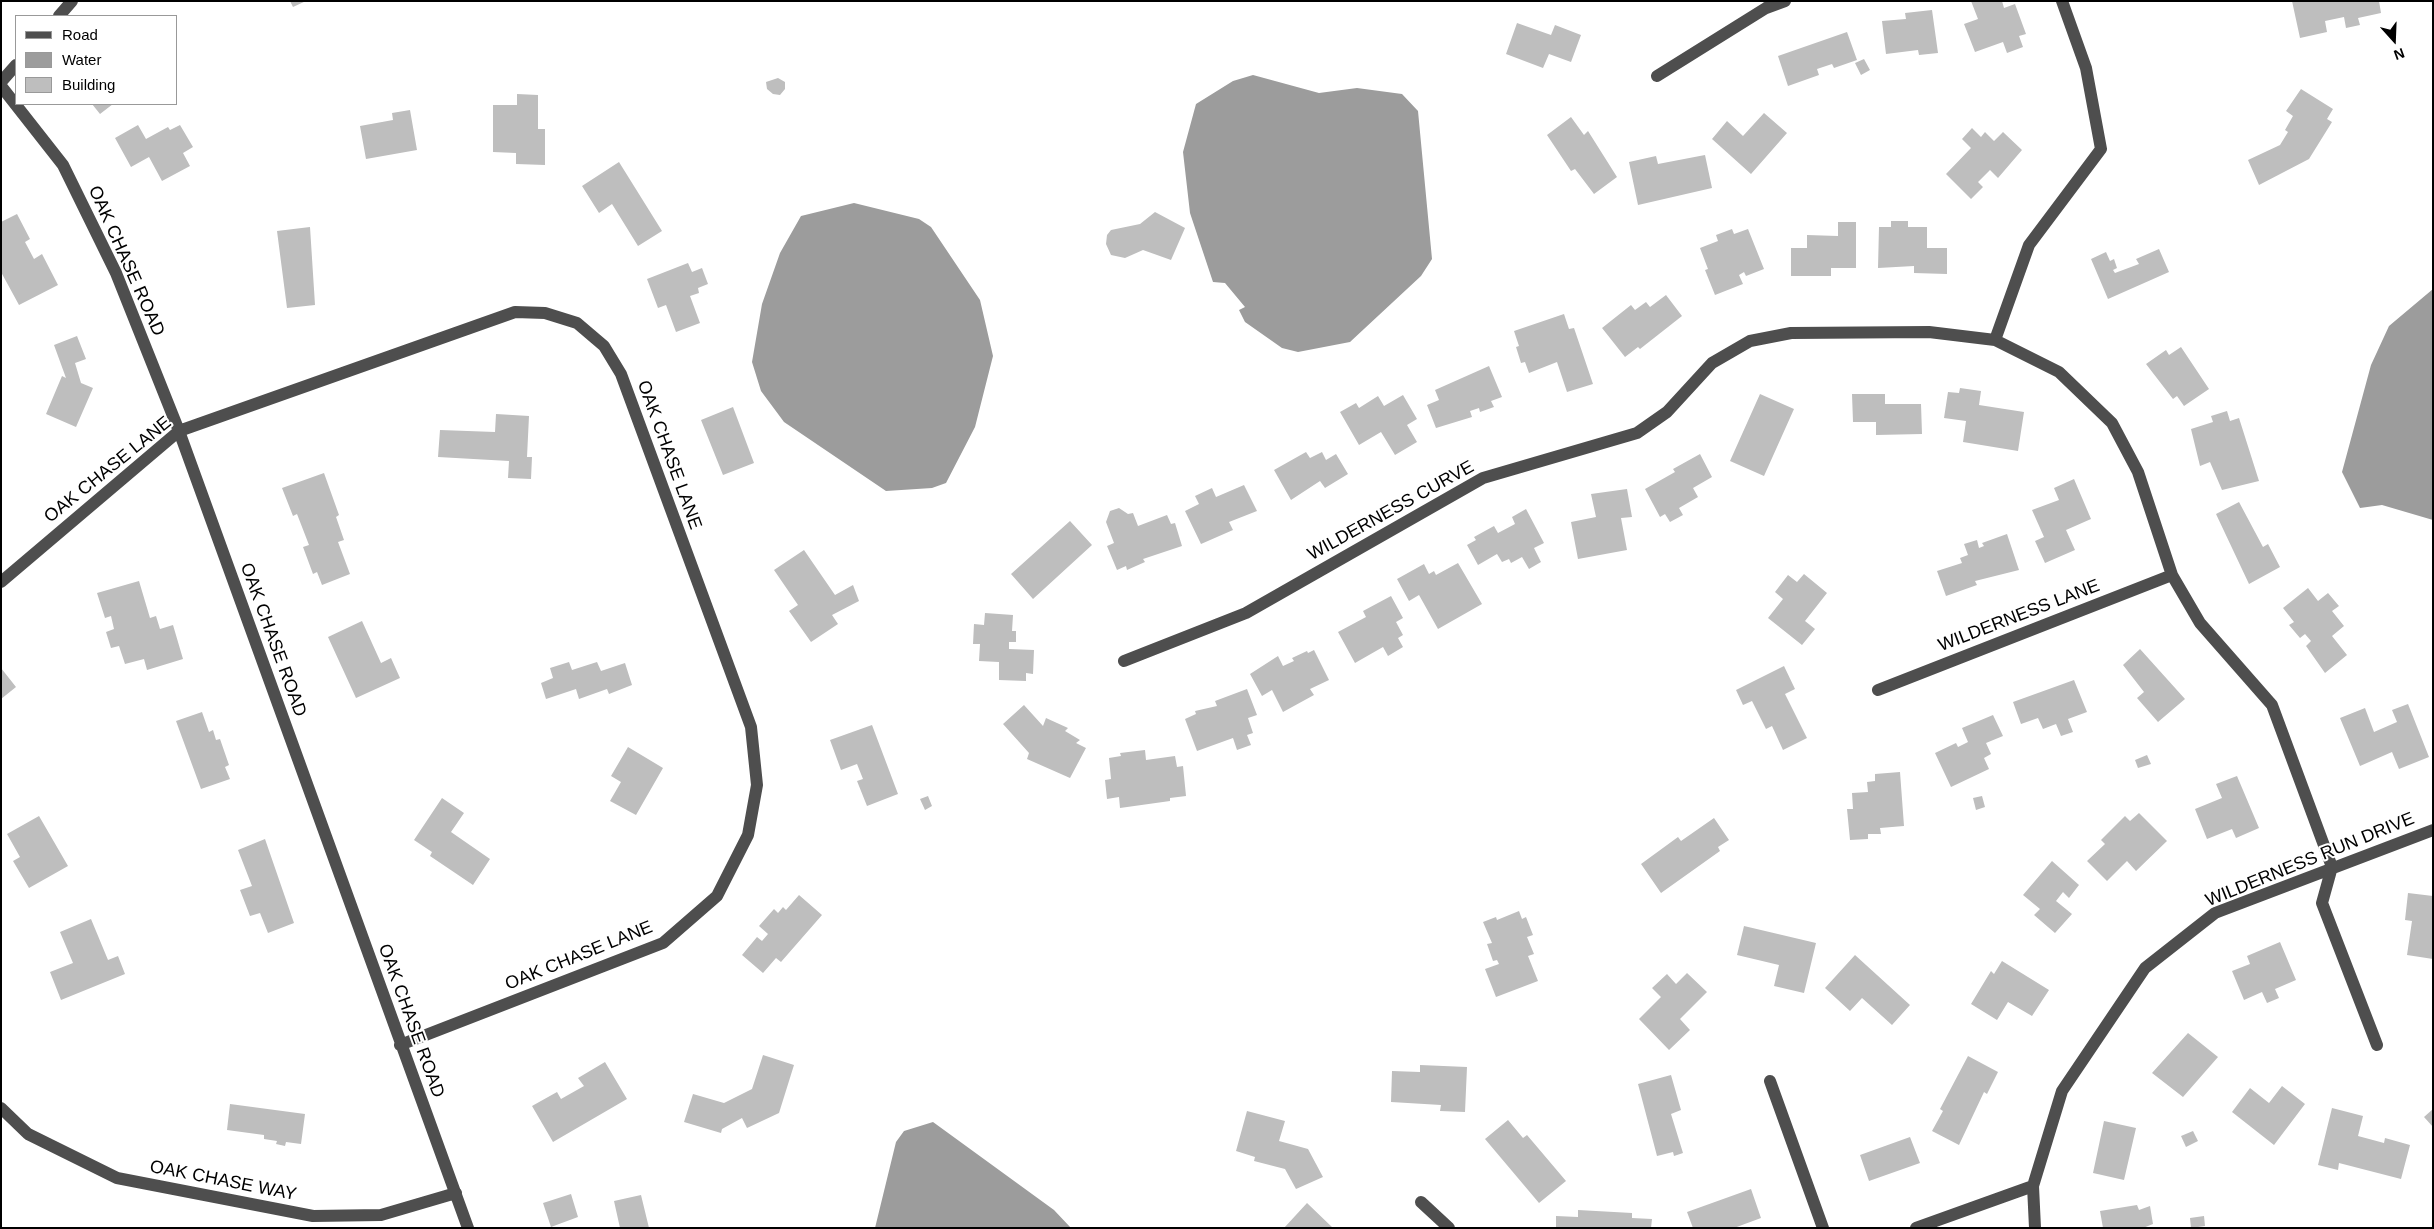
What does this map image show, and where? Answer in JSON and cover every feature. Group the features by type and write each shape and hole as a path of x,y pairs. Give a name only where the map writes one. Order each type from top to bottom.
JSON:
{"street":[{"path":"60,15 72,1"},
{"path":"1657,76 1766,8 1785,1"},
{"path":"1995,340 2029,245 2101,149 2086,68 2062,1"},
{"path":"1,84 15,66"},
{"name":"OAK CHASE ROAD","path":"1,84 15,102"},
{"name":"OAK CHASE ROAD","path":"17,105 63,165 116,272 179,431 400,1045 468,1228"},
{"name":"OAK CHASE LANE","path":"1,582 179,431 514,312 545,313 577,323 604,346 621,374 751,727 757,785 748,835 717,896 663,943 400,1045"},
{"name":"WILDERNESS CURVE","path":"1124,661 1246,613 1483,478 1637,433 1667,412 1712,363 1750,341 1790,333 1919,332 1995,340 2059,372 2112,423 2138,472 2172,575 2200,623 2272,705 2332,867"},
{"name":"WILDERNESS LANE","path":"1878,690 2172,575"},
{"name":"WILDERNESS RUN DRIVE","path":"2035,1228 2033,1186 2062,1091 2145,968 2215,913 2433,830"},
{"path":"2332,867 2322,903 2377,1045"},
{"path":"1770,1081 1823,1228"},
{"name":"OAK CHASE WAY","path":"1,1108 28,1134 116,1178 312,1216 382,1215 456,1193"},
{"path":"1916,1228 2033,1186"},
{"path":"1421,1202 1449,1228"}],"water":[{"path":"1253,75 1319,93 1357,88 1402,94 1418,111 1432,259 1421,276 1350,342 1298,352 1282,348 1245,322 1239,310 1245,307 1225,283 1213,282 1190,213 1183,152 1196,104 1233,81"},
{"path":"854,203 919,219 931,227 980,300 993,356 975,427 946,483 932,488 886,491 784,422 761,391 752,362 762,304 780,253 801,216"},
{"path":"2433,289 2433,520 2382,505 2360,508 2342,472 2371,365 2389,326"},
{"path":"933,1122 1054,1210 1071,1228 875,1228 896,1142 904,1131"}],"building":[{"path":"290,1 306,1 293,7"},
{"path":"1971,1 2002,1 2004,8 2015,4 2026,34 2019,36 2023,47 2007,53 2003,42 1975,52 1964,24 1978,19"},
{"path":"2292,1 2379,1 2381,13 2358,18 2360,25 2346,28 2344,17 2325,21 2327,32 2300,38"},
{"path":"1932,10 1938,53 1919,55 1918,50 1886,54 1882,21 1906,19 1905,13"},
{"path":"1517,23 1551,35 1555,25 1581,35 1571,62 1549,54 1543,68 1506,54"},
{"path":"1847,32 1857,60 1834,68 1832,64 1817,69 1819,75 1788,86 1778,56"},
{"path":"1864,59 1870,70 1861,75 1855,63"},
{"path":"778,78 785,82 785,89 780,95 773,94 767,89 766,82"},
{"path":"2301,89 2333,109 2327,119 2332,122 2309,159 2259,185 2248,160 2280,145 2288,132 2285,130 2293,116 2286,111"},
{"path":"517,94 538,95 538,129 545,129 545,165 516,164 516,153 493,152 493,105 517,105"},
{"path":"93,105 112,105 100,114"},
{"path":"410,110 417,150 366,159 360,126 393,120 392,113"},
{"path":"1764,113 1787,133 1751,174 1712,139 1727,121 1743,136"},
{"path":"1571,117 1584,135 1588,131 1617,177 1594,194 1575,169 1571,171 1547,135"},
{"path":"138,125 146,139 168,127 170,130 180,125 193,147 183,153 190,166 162,181 149,157 131,167 115,138"},
{"path":"1972,128 1981,137 1985,132 1994,141 2003,132 2022,150 1998,178 1990,170 1978,182 1983,187 1971,199 1946,174 1971,148 1962,139"},
{"path":"1705,155 1712,188 1638,205 1629,162 1656,156 1658,164"},
{"path":"619,162 662,231 638,246 612,204 599,213 582,186"},
{"path":"1155,212 1185,228 1171,260 1143,250 1125,258 1111,255 1106,244 1107,235 1111,230 1140,224"},
{"path":"17,214 30,239 25,242 34,259 42,254 58,285 19,305 1,272 1,222"},
{"path":"1891,221 1908,221 1908,227 1927,227 1927,248 1947,248 1947,274 1914,273 1914,266 1878,268 1879,227 1891,227"},
{"path":"1838,222 1856,222 1856,268 1831,268 1831,276 1791,276 1791,248 1807,248 1807,235 1838,236"},
{"path":"310,227 315,305 287,308 277,231"},
{"path":"1732,229 1734,234 1748,229 1764,269 1746,276 1744,272 1739,275 1743,284 1715,295 1705,270 1708,269 1700,248 1718,241 1716,235"},
{"path":"2159,249 2169,272 2108,299 2091,259 2106,252 2110,261 2114,259 2117,268 2113,270 2115,273 2139,264 2136,259"},
{"path":"688,263 692,272 702,268 708,284 698,288 699,293 690,296 700,323 676,332 666,305 658,308 647,279"},
{"path":"1666,295 1682,316 1640,349 1638,347 1625,357 1602,328 1631,305 1635,310 1646,302 1650,307"},
{"path":"1564,314 1569,329 1574,328 1593,384 1567,392 1557,362 1529,373 1525,362 1521,363 1516,347 1519,346 1514,331"},
{"path":"77,336 86,359 75,363 81,383 93,388 76,427 46,414 62,376 66,378 54,345"},
{"path":"2181,347 2209,389 2184,406 2177,396 2173,399 2146,364 2166,350 2169,355"},
{"path":"1489,366 1502,397 1491,401 1494,407 1480,412 1479,408 1470,411 1472,417 1436,428 1427,405 1439,400 1435,390"},
{"path":"1960,388 1981,391 1979,405 2024,412 2018,451 1963,442 1966,421 1944,418 1948,392 1959,393"},
{"path":"1760,394 1794,409 1764,476 1730,461"},
{"path":"1852,394 1885,394 1885,404 1921,404 1922,434 1876,435 1876,422 1853,422"},
{"path":"1403,395 1417,419 1407,425 1417,442 1395,455 1381,432 1359,445 1340,412 1356,403 1359,408 1378,396 1384,406"},
{"path":"733,407 754,463 723,475 701,420"},
{"path":"2227,411 2230,421 2239,418 2259,481 2222,490 2210,462 2200,466 2191,429 2213,422 2211,416"},
{"path":"496,414 529,416 527,457 532,457 531,479 508,478 509,461 438,457 440,430 495,432"},
{"path":"1306,452 1310,458 1322,452 1326,460 1336,454 1348,474 1325,488 1320,481 1291,500 1274,470"},
{"path":"1700,454 1712,477 1693,488 1698,497 1679,508 1683,515 1670,522 1665,514 1660,517 1645,489 1675,472 1673,469"},
{"path":"324,473 339,515 336,517 344,540 338,542 350,574 322,585 317,572 313,574 303,547 309,545 297,514 293,516 282,488"},
{"path":"2074,479 2091,519 2066,530 2075,550 2045,563 2035,541 2044,537 2032,510 2059,500 2054,488"},
{"path":"1244,485 1257,511 1229,522 1233,530 1201,544 1185,511 1199,504 1195,496 1212,488 1216,497"},
{"path":"1627,489 1632,517 1621,518 1627,550 1578,559 1571,522 1596,517 1591,494"},
{"path":"2239,502 2263,547 2268,544 2280,567 2249,584 2216,514"},
{"path":"1119,508 1128,514 1133,513 1138,526 1167,515 1171,524 1175,523 1182,546 1143,559 1145,562 1127,570 1126,566 1117,570 1107,546 1114,543 1106,522 1110,511"},
{"path":"1526,509 1544,543 1534,548 1541,562 1529,569 1522,557 1511,563 1509,559 1502,562 1497,554 1478,565 1467,545 1476,540 1474,537 1494,526 1498,533 1515,524 1512,517"},
{"path":"1070,521 1092,545 1033,599 1011,574"},
{"path":"2007,534 2019,570 1975,581 1977,585 1946,596 1937,571 1962,563 1960,558 1968,555 1964,544 1977,540 1979,548 1984,546 1982,543"},
{"path":"804,550 835,595 853,585 859,601 832,615 838,624 811,642 789,611 798,605 774,570"},
{"path":"1458,563 1482,604 1438,629 1419,595 1409,601 1397,579 1424,564 1429,574 1434,571 1436,575"},
{"path":"1804,574 1827,593 1805,621 1815,629 1802,645 1768,618 1783,599 1775,592 1788,575 1797,582"},
{"path":"139,581 150,618 156,616 160,629 173,625 183,659 147,670 144,659 125,664 119,646 111,648 106,632 114,629 111,616 105,618 97,593"},
{"path":"2308,588 2318,601 2328,593 2339,606 2332,611 2344,626 2332,636 2347,655 2325,673 2306,646 2311,641 2305,634 2300,638 2289,625 2294,622 2283,608"},
{"path":"1391,596 1403,618 1396,622 1403,635 1398,638 1403,647 1388,656 1383,647 1355,663 1338,632 1366,617 1363,611"},
{"path":"985,613 1013,615 1012,631 1016,631 1016,642 1009,642 1009,649 1034,650 1033,674 1026,673 1026,681 999,680 999,662 979,661 980,644 973,644 974,624 984,625"},
{"path":"362,621 381,663 391,658 400,678 356,698 328,637"},
{"path":"2140,649 2185,699 2158,722 2137,698 2144,692 2123,665"},
{"path":"1314,650 1329,680 1310,689 1314,695 1283,712 1272,690 1262,696 1250,674 1278,656 1283,666 1294,661 1292,658"},
{"path":"569,662 572,670 597,662 601,671 625,663 632,685 609,694 607,689 579,699 576,689 546,699 541,683 553,678 550,668"},
{"path":"1784,666 1795,689 1785,694 1807,738 1783,750 1772,726 1766,729 1752,701 1743,705 1736,690"},
{"path":"1,668 16,687 1,699"},
{"path":"2074,680 2087,712 2068,719 2073,732 2061,736 2056,724 2043,729 2038,718 2021,724 2013,702"},
{"path":"1247,689 1257,715 1248,718 1253,733 1247,735 1251,745 1237,750 1233,738 1197,751 1185,719 1196,714 1195,711 1217,706 1215,701"},
{"path":"2408,704 2429,757 2399,769 2392,752 2360,766 2340,718 2365,708 2374,732 2397,722 2392,710"},
{"path":"1024,705 1043,726 1046,718 1068,728 1065,731 1080,740 1076,743 1086,748 1070,778 1027,759 1029,753 1003,724"},
{"path":"202,712 209,732 213,730 216,740 220,739 229,765 225,767 230,779 201,789 176,721"},
{"path":"1993,715 2003,736 1986,743 1991,754 1984,758 1989,769 1951,787 1935,753 1956,743 1958,747 1968,742 1962,728"},
{"path":"872,725 898,794 867,806 857,781 863,779 857,764 841,770 830,740"},
{"path":"628,747 663,768 636,815 610,801 621,782 611,776"},
{"path":"1145,750 1146,760 1175,756 1177,767 1183,766 1186,796 1170,798 1170,801 1120,808 1119,797 1107,799 1105,780 1111,779 1109,758 1121,756 1120,753"},
{"path":"2147,755 2151,764 2138,768 2135,760"},
{"path":"1900,772 1904,826 1880,828 1881,834 1868,834 1868,839 1850,840 1847,809 1853,809 1852,793 1868,792 1867,782 1875,781 1875,774"},
{"path":"2237,776 2259,828 2236,838 2232,829 2207,839 2195,809 2222,798 2216,784"},
{"path":"928,796 932,806 925,810 920,799"},
{"path":"1982,796 1985,807 1976,810 1973,798"},
{"path":"442,798 464,813 451,832 490,859 473,885 430,856 432,852 414,840"},
{"path":"2139,813 2167,841 2136,871 2127,861 2107,881 2087,861 2105,844 2101,840 2125,816 2130,821"},
{"path":"39,816 68,866 29,888 13,861 20,857 7,834"},
{"path":"1714,818 1729,840 1718,847 1720,851 1661,893 1641,864 1678,837 1681,841"},
{"path":"265,839 294,923 268,933 260,913 250,916 240,890 252,886 238,850"},
{"path":"2052,861 2079,885 2069,898 2063,892 2056,901 2072,914 2055,933 2034,915 2040,909 2023,895"},
{"path":"2408,893 2433,896 2433,959 2407,955 2412,921 2405,920"},
{"path":"799,895 822,915 781,962 776,958 763,973 742,955 757,937 762,941 768,934 759,926 774,909 778,913 783,907 786,910"},
{"path":"1519,911 1522,919 1526,917 1533,935 1527,937 1534,954 1528,956 1538,981 1496,997 1485,969 1499,964 1497,960 1493,961 1487,944 1492,943 1483,922 1496,917 1497,920"},
{"path":"91,919 108,960 118,956 125,974 61,1000 50,972 73,963 60,932"},
{"path":"1744,926 1816,943 1804,993 1774,986 1779,965 1737,955"},
{"path":"2280,942 2296,980 2275,989 2279,998 2267,1003 2262,992 2244,1000 2232,971 2250,964 2247,956"},
{"path":"1855,955 1910,1005 1892,1025 1862,998 1850,1011 1825,988"},
{"path":"2002,961 2049,990 2032,1016 2008,1002 1997,1020 1971,1004 1991,971 1994,974"},
{"path":"1687,973 1707,992 1680,1019 1690,1030 1669,1050 1639,1019 1661,997 1652,988 1667,974 1676,984"},
{"path":"2188,1033 2218,1057 2183,1097 2152,1073"},
{"path":"763,1055 794,1065 779,1113 747,1128 742,1118 722,1129 721,1133 684,1122 693,1094 724,1103 752,1089"},
{"path":"1968,1056 1998,1072 1987,1094 1984,1092 1959,1145 1932,1131 1943,1111 1940,1109"},
{"path":"605,1062 627,1099 553,1142 532,1106 557,1092 561,1099 584,1086 578,1078"},
{"path":"1420,1065 1467,1067 1465,1112 1440,1111 1441,1105 1391,1102 1392,1071 1420,1072"},
{"path":"1671,1075 1681,1110 1671,1114 1683,1153 1674,1156 1673,1152 1657,1156 1638,1084"},
{"path":"2282,1086 2305,1104 2274,1145 2232,1112 2250,1088 2269,1103"},
{"path":"230,1104 305,1114 301,1144 286,1142 285,1146 276,1144 277,1141 264,1139 264,1135 227,1130"},
{"path":"2332,1108 2363,1116 2358,1136 2384,1143 2385,1138 2410,1145 2401,1179 2339,1163 2338,1170 2318,1165"},
{"path":"2433,1109 2433,1127 2424,1117"},
{"path":"1247,1111 1285,1121 1279,1141 1308,1149 1323,1177 1296,1189 1285,1169 1254,1161 1255,1157 1236,1151"},
{"path":"1508,1120 1523,1138 1527,1135 1566,1181 1539,1203 1485,1139"},
{"path":"2104,1121 2136,1128 2124,1180 2093,1173"},
{"path":"2193,1131 2198,1141 2186,1147 2181,1136"},
{"path":"1910,1137 1920,1163 1869,1181 1860,1155"},
{"path":"1751,1189 1761,1218 1734,1228 1693,1228 1687,1212"},
{"path":"571,1194 578,1217 551,1227 543,1203"},
{"path":"641,1195 649,1228 620,1228 614,1201"},
{"path":"1307,1203 1333,1228 1284,1228"},
{"path":"2137,1205 2139,1210 2150,1206 2153,1224 2143,1228 2103,1228 2100,1211"},
{"path":"1578,1210 1632,1213 1632,1218 1652,1219 1651,1228 1556,1228 1556,1216 1578,1217"},
{"path":"2204,1216 2205,1226 2191,1228 2190,1218"}]}
